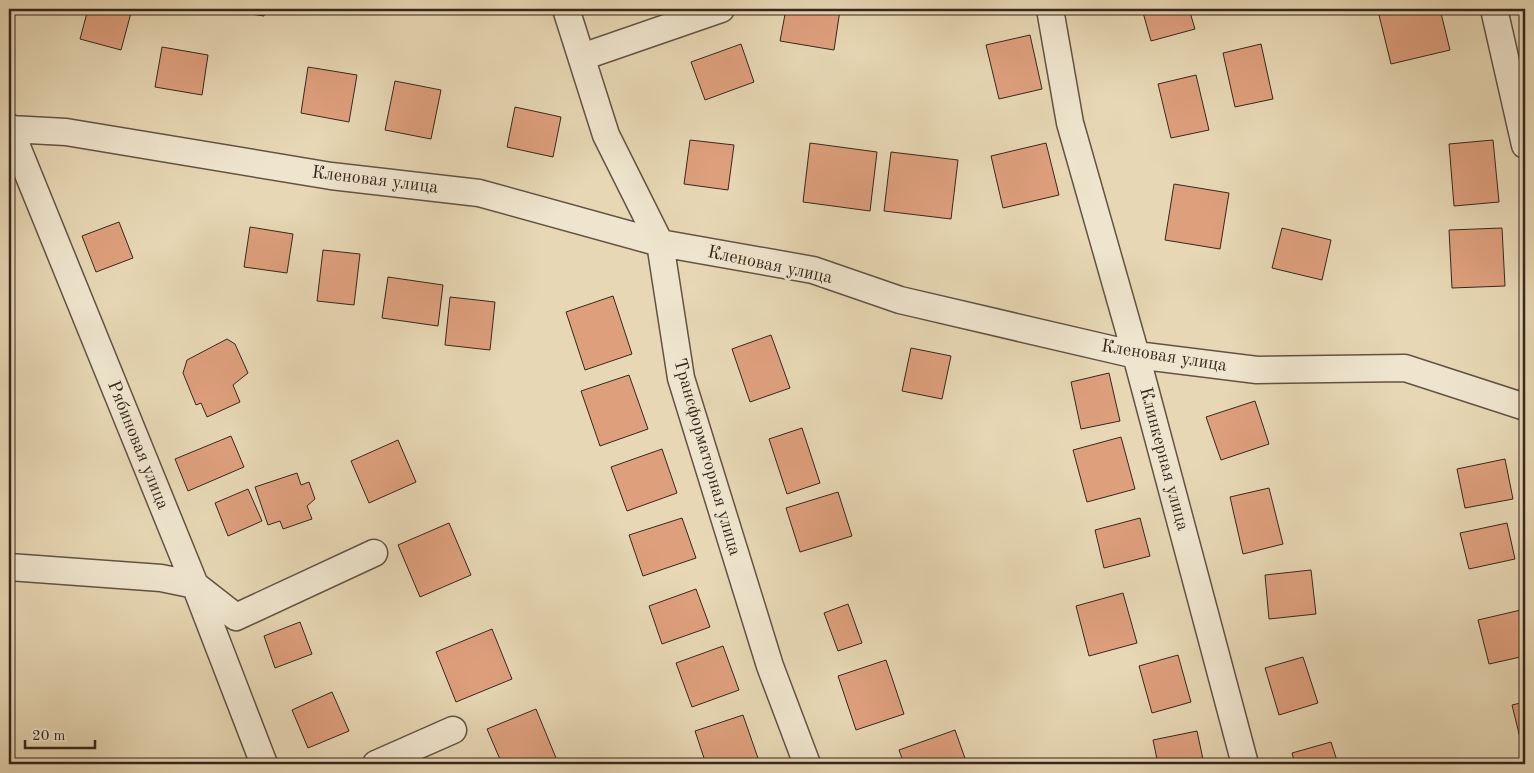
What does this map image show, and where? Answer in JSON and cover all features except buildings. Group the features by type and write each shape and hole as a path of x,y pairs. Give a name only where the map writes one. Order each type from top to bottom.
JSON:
{"street":[{"name":"Трансформаторная улица","path":"566,9 606,135 660,243 681,378 770,666 807,764"},
{"path":"582,57 721,9"},
{"name":"Клинкерная улица","path":"1050,9 1070,123 1136,355 1244,764"},
{"path":"1494,9 1525,145"},
{"name":"Кленовая улица","path":"9,128 66,132 331,176 479,193 660,243 813,270 900,300 1136,355 1258,370 1405,368 1525,407"},
{"name":"Рябиновая улица","path":"9,128 196,585 264,764"},
{"path":"9,567 161,578 196,585 236,617 374,552"},
{"path":"376,764 453,730"}]}
